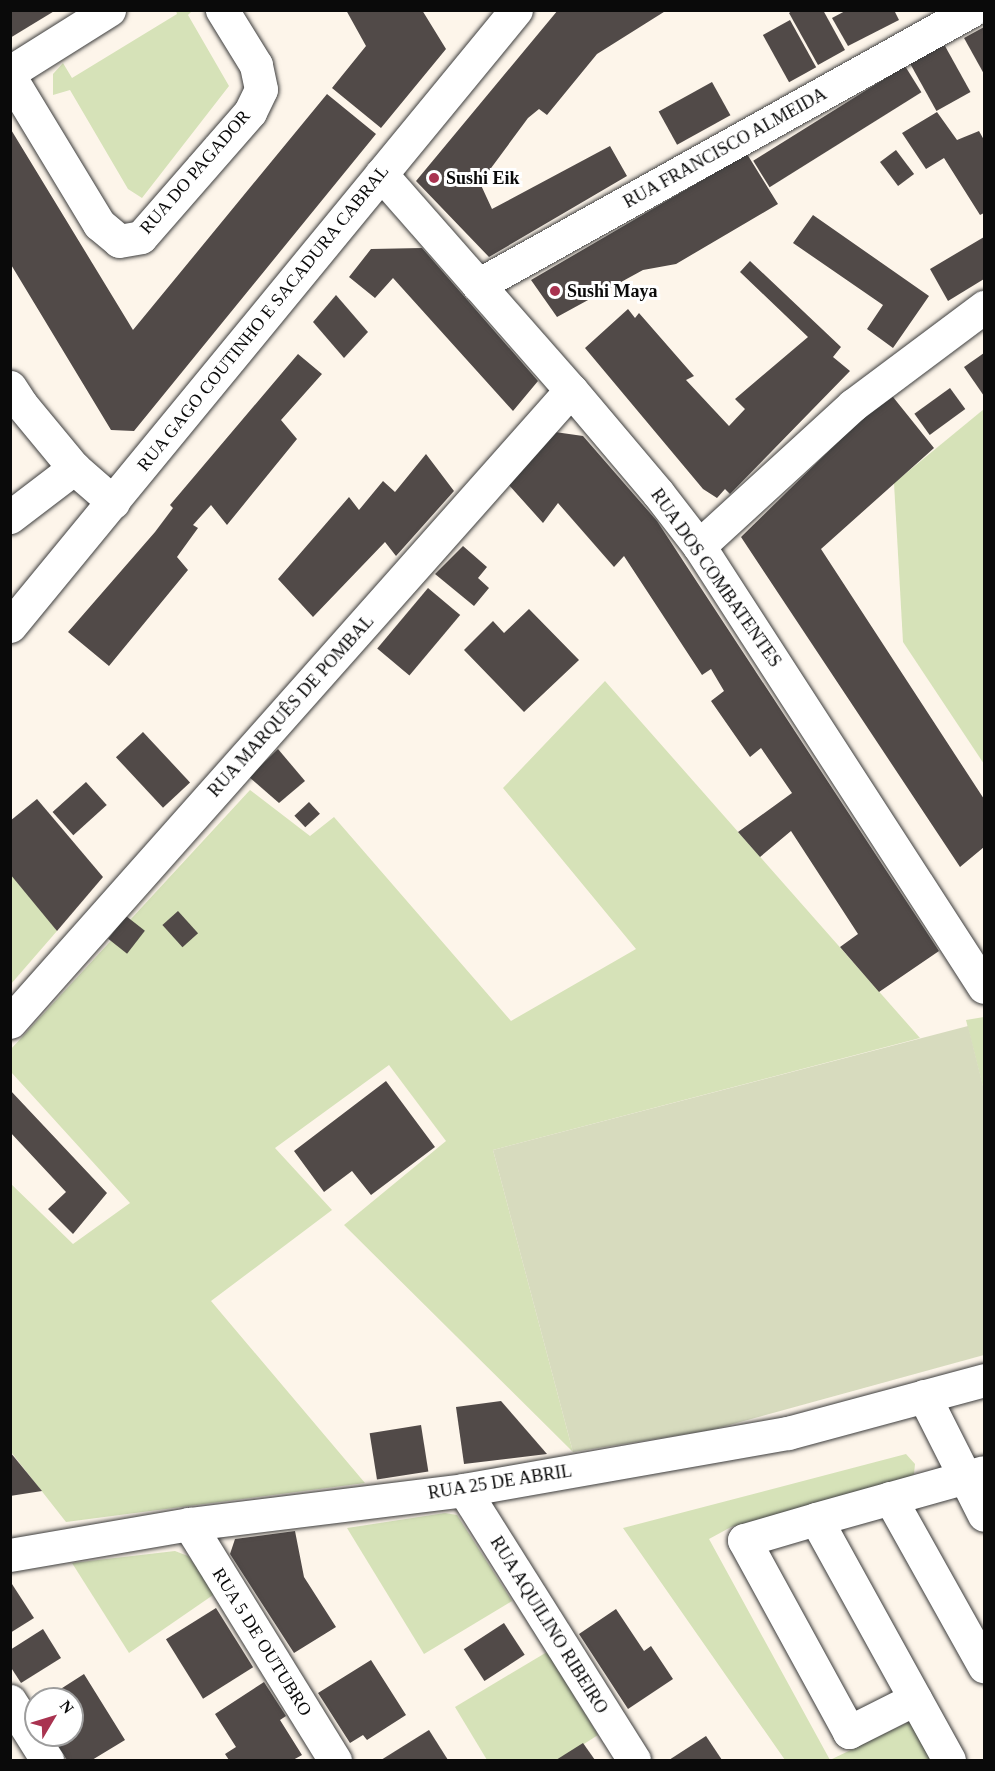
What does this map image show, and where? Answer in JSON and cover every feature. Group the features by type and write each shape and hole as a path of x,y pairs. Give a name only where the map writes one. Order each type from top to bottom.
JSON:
{"street":[{"path":"10,72 109,10"},
{"name":"RUA DO PAGADOR","path":"10,77 99,224 119,241 141,237 250,112 261,89 256,65 222,10"},
{"name":"RUA GAGO COUTINHO E SACADURA CABRAL","path":"10,626 516,10"},
{"name":"RUA FRANCISCO ALMEIDA","path":"478,285 972,10"},
{"name":"RUA DOS COMBATENTES","path":"381,174 571,390 658,493 699,546 809,712 984,987"},
{"path":"699,546 853,405 984,307"},
{"path":"10,387 21,404 74,468 113,502"},
{"name":"RUA MARQUÊS DE POMBAL","path":"10,1022 571,390"},
{"path":"10,517 74,468"},
{"name":"RUA 25 DE ABRIL","path":"10,1555 189,1524 464,1490 788,1433 984,1380"},
{"path":"924,1396 974,1475 984,1515"},
{"path":"915,1699 849,1732 744,1540 974,1475"},
{"name":"RUA AQUILINO RIBEIRO","path":"464,1490 634,1761"},
{"path":"890,1498 984,1666"},
{"path":"816,1519 949,1761"},
{"name":"RUA 5 DE OUTUBRO","path":"189,1524 335,1761"},
{"path":"10,1701 47,1761"}],"green space":[{"path":"176,11 192,11 188,15 229,86 142,198 128,189 70,90 53,95 53,74 63,63 72,78 177,14"},
{"path":"984,409 984,764 903,642 894,483"},
{"path":"605,681 920,1038 493,1150 573,1452 344,1225 446,1141 389,1065 275,1148 332,1210 211,1301 365,1483 66,1522 11,1452 10,1183 73,1244 130,1203 11,1072 11,1049 250,790 310,836 334,817 511,1021 636,949 503,788"},
{"path":"11,868 57,931 11,984"},
{"path":"984,1017 984,1091 966,1020"},
{"path":"968,1026 984,1090 984,1355 711,1430 573,1452 493,1150"},
{"path":"906,1454 915,1464 914,1474 905,1480 731,1527 709,1539 830,1760 785,1760 623,1528"},
{"path":"445,1513 457,1515 512,1601 424,1654 347,1528"},
{"path":"175,1551 188,1556 216,1593 129,1653 72,1563"},
{"path":"547,1652 598,1735 559,1760 487,1760 455,1707"},
{"path":"913,1720 935,1760 830,1760"}],"building":[{"path":"10,10 56,10 10,38"},
{"path":"346,10 422,10 446,49 381,128 332,88 366,46"},
{"path":"558,10 667,10 597,54 547,115 539,109 528,118 480,183 492,209 610,146 627,176 489,257 416,181"},
{"path":"793,10 823,10 845,50 818,65 789,13"},
{"path":"847,10 894,10 899,20 848,46 832,18"},
{"path":"790,20 816,67 789,82 763,35"},
{"path":"984,27 984,74 964,38"},
{"path":"940,37 971,92 936,111 906,56"},
{"path":"905,66 921,92 770,187 753,161"},
{"path":"712,82 730,115 677,145 659,112"},
{"path":"327,94 376,134 134,431 111,430 10,263 10,128 133,330"},
{"path":"937,112 957,140 979,131 984,140 984,213 980,215 944,158 926,169 902,133"},
{"path":"896,150 914,174 898,186 880,162"},
{"path":"747,154 778,204 676,264 643,270 557,317 531,280"},
{"path":"813,215 929,296 893,348 867,329 883,305 793,243"},
{"path":"984,237 984,279 948,301 930,269"},
{"path":"422,248 538,381 513,411 393,278 375,298 349,277 371,249"},
{"path":"750,261 841,347 833,357 850,371 730,494 725,489 717,498 703,489 585,348 628,309 635,318 639,313 694,376 686,380 729,426 745,409 735,399 808,337 740,272"},
{"path":"336,295 368,332 344,358 313,322"},
{"path":"984,353 984,396 964,367"},
{"path":"298,354 322,374 281,420 297,439 227,525 211,505 193,525 198,528 177,557 188,570 109,666 68,632 155,532 173,508 170,505"},
{"path":"950,388 965,409 930,435 914,414"},
{"path":"889,392 934,448 821,549 984,799 984,847 960,867 741,537"},
{"path":"555,432 583,436 657,521 939,951 879,992 840,947 858,934 791,831 760,857 738,832 792,793 761,748 750,757 711,701 724,691 711,669 702,675 624,556 614,567 558,503 543,523 508,484"},
{"path":"426,454 454,491 396,556 385,542 313,617 278,579 349,497 359,510 383,481 395,492"},
{"path":"463,546 487,567 478,578 489,588 474,606 435,574"},
{"path":"428,588 460,615 409,676 377,649"},
{"path":"529,609 579,660 524,712 464,650 493,621 504,633"},
{"path":"143,732 190,782 163,808 116,757"},
{"path":"278,749 305,781 279,803 249,777"},
{"path":"86,782 107,805 73,835 53,812"},
{"path":"37,799 103,877 57,931 10,874 10,821"},
{"path":"309,802 320,814 305,827 294,816"},
{"path":"178,911 198,933 182,947 162,925"},
{"path":"126,916 145,931 127,954 108,939"},
{"path":"386,1081 435,1147 371,1195 352,1171 324,1192 294,1151"},
{"path":"10,1090 107,1193 73,1234 48,1209 66,1192 10,1132"},
{"path":"501,1401 547,1454 464,1464 456,1407"},
{"path":"421,1425 428,1471 377,1480 370,1433"},
{"path":"10,1452 42,1491 10,1496"},
{"path":"295,1531 304,1577 336,1627 294,1653 230,1554 235,1539"},
{"path":"10,1581 34,1618 10,1633"},
{"path":"216,1608 253,1667 203,1699 166,1639"},
{"path":"616,1609 644,1651 651,1646 673,1679 628,1709 579,1634"},
{"path":"504,1623 525,1655 484,1681 464,1649"},
{"path":"43,1629 61,1658 21,1683 10,1666 10,1650"},
{"path":"371,1660 406,1715 367,1740 363,1735 350,1743 318,1693"},
{"path":"84,1674 125,1740 92,1760 67,1760 59,1747 84,1747 84,1687 64,1687"},
{"path":"264,1682 286,1716 280,1720 302,1755 293,1760 229,1760 225,1754 236,1747 215,1714"},
{"path":"429,1730 448,1760 381,1760"},
{"path":"706,1736 722,1760 669,1760"},
{"path":"583,1743 595,1760 556,1760"}],"place":[{"name":"Sushi Eik","path":"434,178"},
{"name":"Sushi Maya","path":"555,291"}]}
